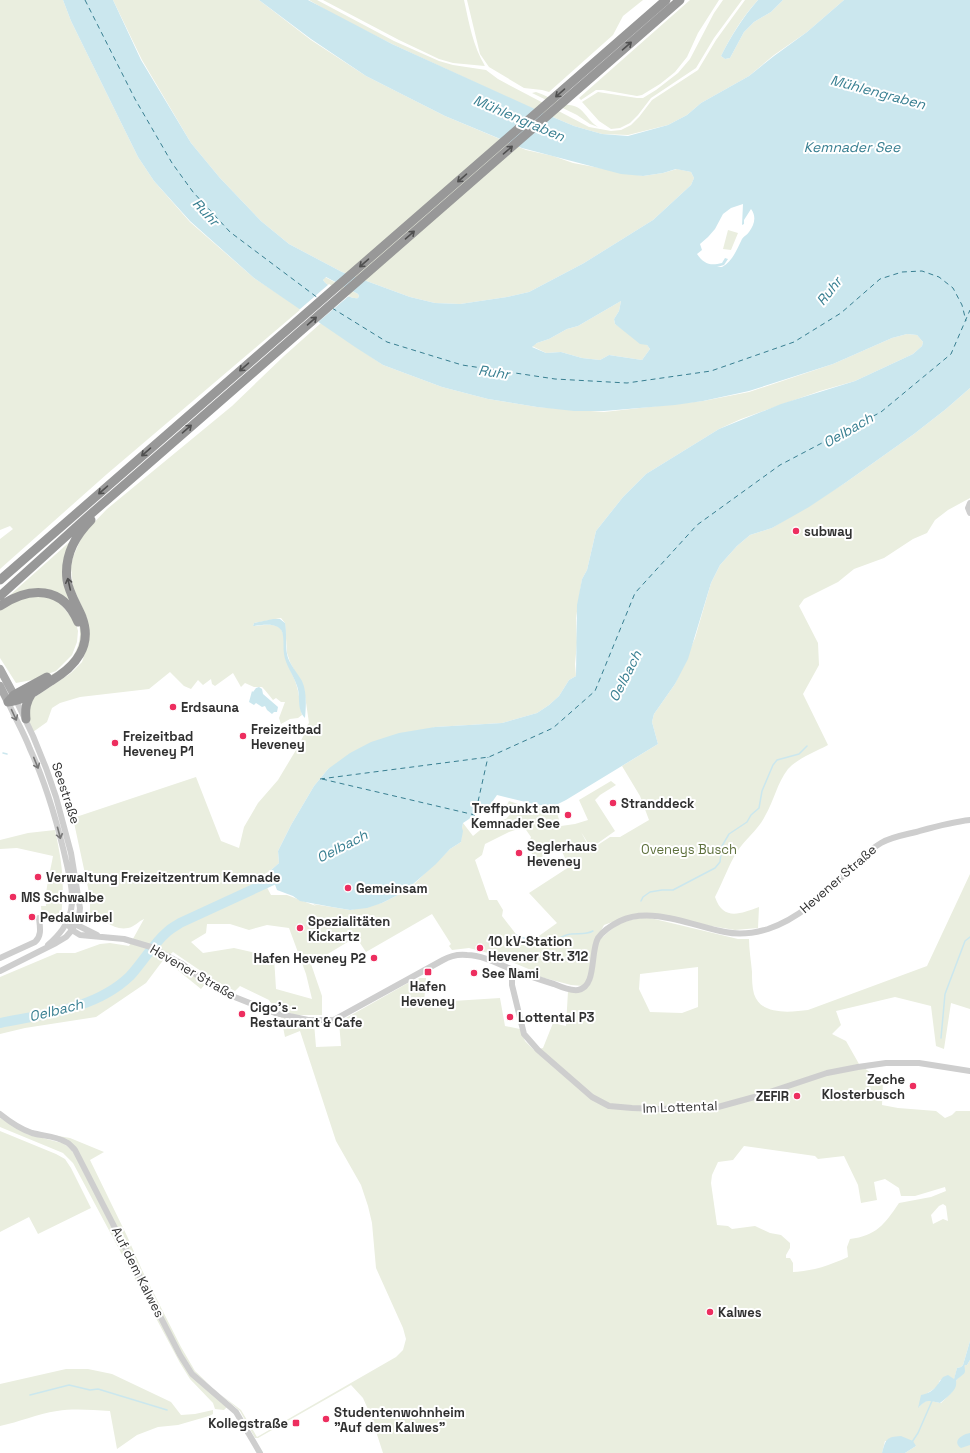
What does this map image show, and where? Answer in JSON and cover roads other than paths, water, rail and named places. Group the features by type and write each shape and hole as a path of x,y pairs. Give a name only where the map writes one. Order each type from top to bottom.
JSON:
{"highway":[{"path":"0,579 666,0"},
{"path":"0,596 37,561 282,346 680,0"},
{"path":"13,699 32,693 68,671 81,654 85,631 81,616 67,581 67,562 69,554 80,532 118,495 126,483"},
{"path":"0,606 29,593 43,592 52,594 65,602 75,615 78,624 79,640 77,648 67,664 58,672 13,699"},
{"path":"26,719 27,704 32,693"}],"main road":[{"name":"Seestraße","path":"0,670 13,699"},
{"name":"Seestraße","path":"0,686 13,699"}],"street":[{"path":"970,503 968,508 970,513"},
{"name":"Seestraße","path":"13,699 26,719 50,780 68,839 80,903 79,917 72,930"},
{"name":"Seestraße","path":"13,699 42,776 61,840 71,886 72,901 67,923"},
{"name":"Hevener Straße","path":"72,930 80,935 124,939 142,944 160,951 182,964 209,984 227,994 275,1013 308,1020 334,1020 442,960 456,955 474,956 561,987 579,990 584,988 590,980 594,951 598,938 610,927 621,921 634,916 650,916 672,919 726,932 740,933 768,929 788,921 805,910 869,851 881,843 896,837 950,822 970,820"},
{"path":"0,958 35,942 39,938 39,918"},
{"path":"67,923 75,924 100,936"},
{"path":"0,971 62,940 72,930 67,923"},
{"path":"40,952 58,936 67,923"},
{"name":"Im Lottental","path":"512,970 512,985 524,1034 538,1050 592,1097 609,1106 660,1109 718,1107 758,1096 827,1073 880,1064 903,1062 918,1063 970,1071"},
{"name":"Auf dem Kalwes","path":"0,1114 8,1121 22,1129 60,1139 67,1142 75,1150 180,1355 192,1374 236,1412 260,1453"}],"water":[{"name":"Kemnader See","path":"63,0 113,0 141,60 191,143 220,178 261,221 289,244 342,272 410,297 435,303 460,304 529,292 584,263 653,220 691,185 694,178 691,172 676,169 663,173 643,176 621,174 522,148 445,116 366,76 311,39 259,0 308,0 392,44 548,115 574,126 602,134 628,136 668,125 687,115 701,103 749,76 807,32 844,0 970,0 970,388 914,434 845,483 809,507 772,528 750,535 737,546 720,565 711,583 688,659 675,684 654,714 652,722 658,744 554,806 538,805 497,795 490,805 463,823 461,842 450,849 436,864 404,892 382,903 367,908 350,910 300,901 293,896 277,890 270,871 279,863 278,851 291,825 314,786 328,769 350,753 371,742 399,733 435,727 502,723 537,713 559,696 569,680 576,676 577,605 582,579 587,570 596,531 623,497 646,474 719,429 781,404 855,381 913,354 922,346 923,342 917,335 907,334 892,338 833,364 749,391 703,401 675,405 604,411 574,411 488,399 442,387 383,365 254,278 190,221 154,181 138,157 71,21","holes":["743,204 742,225 744,224 744,220 751,209 754,215 754,221 751,229 742,239 729,262 722,267 717,267 724,265 728,259 725,258 722,263 718,264 711,264 702,260 697,254 702,250 700,244 715,229 723,214 731,208","326,277 358,294 359,296 358,298 355,298 345,295 329,286 323,280","621,301 619,311 614,319 615,324 640,344 647,345 650,349 642,360 609,355 600,360 582,358 561,352 546,353 532,347 537,343 549,339 567,329 578,326"]},
{"path":"758,0 783,0 771,12 754,22 744,32 730,58 725,59 721,56 729,41 742,20"},
{"path":"280,619 285,623 286,650 288,658 302,681 305,690 305,718 300,707 297,686 285,658 282,631 276,626 271,625 253,626 254,623"},
{"path":"259,687 262,689 263,694 278,707 277,712 272,714 265,706 262,707 256,703 254,705 249,702 252,691 253,692"},
{"path":"970,1341 970,1360 967,1365 965,1365 964,1374 956,1381 954,1390 940,1403 926,1401 918,1408 921,1395 926,1394 937,1386 943,1377 948,1375 954,1379 957,1368 963,1365"},
{"path":"970,1433 970,1445 961,1448 957,1443 959,1438"},
{"path":"901,1436 913,1441 916,1446 905,1453 882,1453 889,1438"}],"waterway":[{"path":"641,901 643,897 650,892 673,890 715,868 720,862 722,846 729,834 747,822 751,815 759,808 762,791 773,765 777,760 799,754 807,746"},
{"path":"3,753 7,754"},
{"name":"Oelbach","path":"0,1023 52,1013 86,1003 102,996 130,976 157,942 172,928 284,875"},
{"path":"516,935 530,940 545,941 569,934 593,931"},
{"path":"941,1038 945,994 965,941 970,937"},
{"path":"30,1395 69,1385 90,1390 98,1389 167,1410"},
{"path":"912,1442 918,1433 932,1401"}],"place":[{"name":"subway","path":"796,531"},
{"name":"Erdsauna","path":"173,707"},
{"name":"Freizeitbad Heveney","path":"243,736"},
{"name":"Freizeitbad Heveney P1","path":"115,743"},
{"name":"Stranddeck","path":"613,803"},
{"name":"Treffpunkt am Kemnader See","path":"568,815"},
{"name":"Seglerhaus Heveney","path":"519,853"},
{"name":"Verwaltung Freizeitzentrum Kemnade","path":"38,877"},
{"name":"Gemeinsam","path":"348,888"},
{"name":"MS Schwalbe","path":"13,897"},
{"name":"Pedalwirbel","path":"32,917"},
{"name":"Spezialitäten Kickartz","path":"300,928"},
{"name":"10 kV-Station Hevener Str. 312","path":"480,948"},
{"name":"Hafen Heveney P2","path":"374,958"},
{"name":"Hafen Heveney","path":"428,972"},
{"name":"See Nami","path":"474,973"},
{"name":"Cigo's - Restaurant & Cafe","path":"242,1014"},
{"name":"Lottental P3","path":"510,1017"},
{"name":"Zeche Klosterbusch","path":"913,1086"},
{"name":"ZEFIR","path":"797,1096"},
{"name":"Kalwes","path":"710,1312"},
{"name":"Studentenwohnheim \"Auf dem Kalwes\"","path":"326,1419"},
{"name":"Kollegstraße","path":"296,1423"}],"water label":[{"name":"Mühlengraben","path":"878,92"},
{"name":"Mühlengraben","path":"519,118"},
{"name":"Ruhr","path":"206,212"},
{"name":"Ruhr","path":"829,291"},
{"name":"Ruhr","path":"494,372"}],"park label":[{"name":"Oveneys Busch","path":"689,849"}]}
